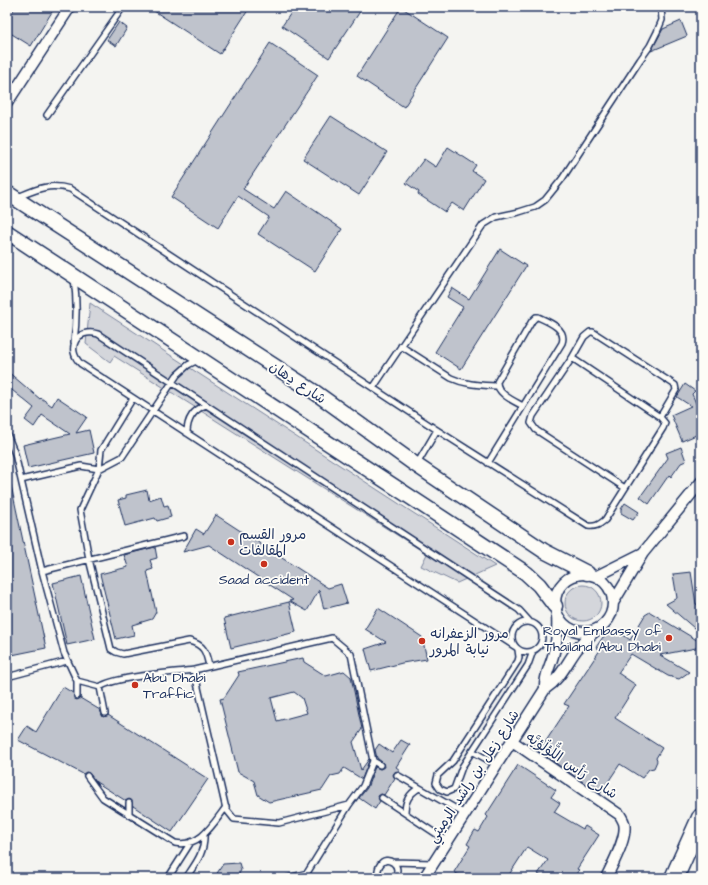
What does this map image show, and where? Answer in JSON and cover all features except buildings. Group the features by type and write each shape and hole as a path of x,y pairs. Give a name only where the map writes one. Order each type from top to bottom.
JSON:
{"highway":[{"path":"674,878 701,818"}],"street":[{"path":"7,103 70,7"},
{"name":"شارع دِهان","path":"11,196 309,389 416,465 544,552 572,567 592,575"},
{"path":"7,232 526,573 539,585 563,623 570,629 584,632 598,629 609,618 612,611 612,595 604,581 592,575 576,574 567,579 560,586 556,595 556,610"},
{"path":"613,604 643,553 701,482"},
{"path":"592,575 643,553"},
{"name":"شارع زعل بن راشد الرميثي","path":"545,689 546,674 556,647 556,610"},
{"name":"شارع زعل بن راشد الرميثي","path":"424,878 545,689 560,676 577,650 586,639 598,629"},
{"name":"شارع رَأس اللُّؤلُؤيَّه","path":"512,741 620,815 624,823 625,831 606,878"}],"lane":[{"path":"47,115 123,7"},
{"path":"373,388 483,225 496,217 535,207 545,200 562,179 650,46 662,20 661,7"},
{"path":"11,196 48,186 70,189 488,463 588,526 593,527 599,525 605,520 665,423 660,417 572,358"},
{"path":"73,276 77,310 74,345 74,356 81,364 516,648 528,652 538,648 541,644 543,638 539,627 529,621 519,610 98,334 88,332 84,333 79,336 74,345"},
{"path":"488,463 523,406 562,342 564,335 559,329 538,317 534,319 498,378 497,386 502,393 523,406"},
{"path":"626,488 536,430 531,423 533,416 572,358 584,337 590,332 593,332 673,383 676,390 660,417"},
{"path":"401,346 459,382 464,384 497,386"},
{"path":"21,480 81,466 99,469 122,457 172,382 183,369 200,359"},
{"path":"134,398 101,450 99,469 80,510 89,559 111,649 123,654 190,641 198,643 206,652 209,666"},
{"path":"187,433 187,427 191,415 195,410 206,405"},
{"path":"416,465 437,430"},
{"path":"7,434 21,480 42,571 67,661 78,681 77,696"},
{"path":"42,571 184,536"},
{"path":"529,621 518,624 514,629 512,640 519,657 518,661 453,760 438,775 436,783 440,789 447,792 454,789 462,767 528,665 533,651"},
{"path":"78,681 100,687 106,683 194,670 332,638 351,654 373,761 364,787 349,805 307,873 288,878"},
{"path":"7,677 67,661"},
{"path":"194,670 226,807 234,819 280,823 349,805"},
{"path":"100,687 105,713"},
{"path":"472,751 496,765"},
{"path":"373,761 380,765"},
{"path":"397,775 465,814"},
{"path":"87,776 103,798 175,843 180,844 191,842 204,835 226,807"},
{"path":"405,813 406,801 419,788"},
{"path":"382,798 448,841"},
{"path":"129,803 129,815"},
{"path":"186,878 202,853 204,835"},
{"path":"168,878 191,842"},
{"path":"377,878 379,865 385,861 433,863"},
{"path":"392,862 397,867 398,871 394,878"}],"shaded area":[{"path":"90,303 495,566 457,583 421,566 427,554 114,356 110,362 86,344"},
{"path":"587,585 596,590 600,596 600,610 596,616 587,621 579,621 570,616 566,610 565,599 570,590 576,586"}],"place":[{"name":"مرور القسم المقالفات","path":"231,542"},
{"name":"Saad accident","path":"264,564"},
{"name":"Royal Embassy of Thailand Abu Dhabi","path":"669,638"},
{"name":"مرور الزعفرانه نيابة المرور","path":"422,641"},
{"name":"Abu Dhabi Traffic","path":"135,685"}]}
